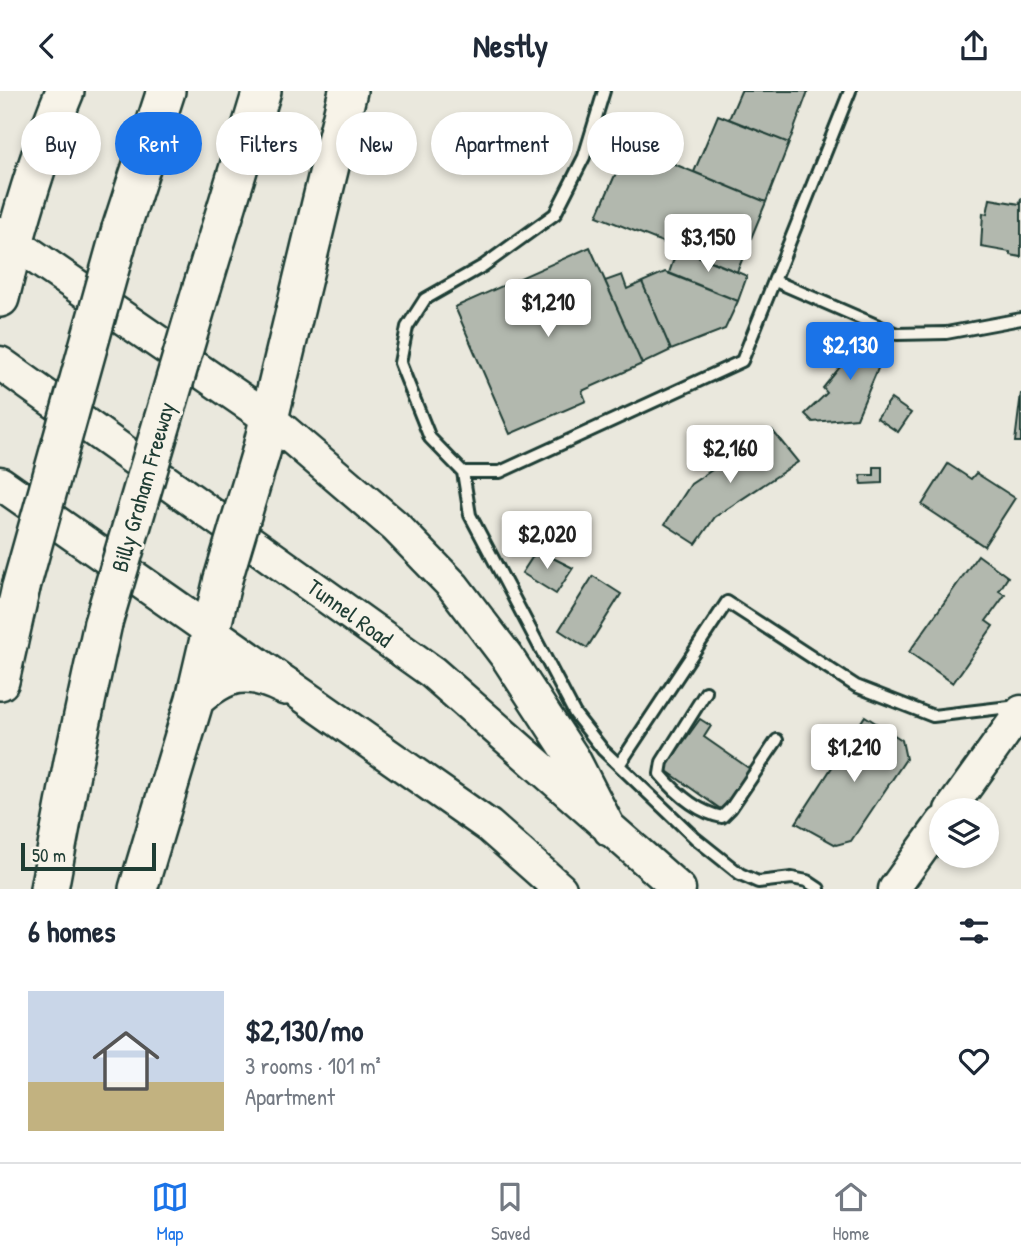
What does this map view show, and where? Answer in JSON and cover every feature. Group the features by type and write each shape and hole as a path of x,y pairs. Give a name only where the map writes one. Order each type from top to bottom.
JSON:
{"highway":[{"path":"0,296 7,237 65,91"},
{"path":"0,681 21,587 121,229 166,91"},
{"name":"Billy Graham Freeway","path":"49,889 103,623 262,91"},
{"path":"138,889 195,699 223,579 266,435 348,91"},
{"path":"195,699 215,681 244,673 264,675 285,686"}],"main road":[{"path":"7,237 266,435 394,526 453,586 540,706 573,758 610,830"},
{"name":"Tunnel Road","path":"0,363 432,672 679,889"},
{"path":"0,483 210,628 285,686 489,827 560,889"},
{"path":"958,798 1021,708"},
{"path":"894,889 929,840"}],"lane":[{"path":"604,91 583,157 555,214 482,266 425,299 407,327 400,363 430,439 463,472 470,515 571,707 619,765 695,838 740,874 758,882 800,880 819,889"},
{"path":"463,472 500,472 742,361 850,91"},
{"path":"775,281 898,334 946,334 1021,319"},
{"path":"619,765 727,602 856,687 933,716 1021,708"},
{"path":"706,692 662,762 660,774 673,790 708,814 722,817 731,808 777,740"}],"building":[{"path":"741,91 808,91 789,143 729,119"},
{"path":"718,115 789,143 766,202 694,172"},
{"path":"684,168 766,202 737,272 597,216 615,175 684,175"},
{"path":"1021,198 1021,257 1010,255 1010,252 981,247 983,213 987,214 990,199 1020,204"},
{"path":"590,247 642,364 582,391 586,401 510,434 455,307"},
{"path":"678,247 747,276 738,301 669,273"},
{"path":"665,272 738,301 725,329 671,350 642,282"},
{"path":"622,275 627,289 642,282 671,350 642,364 605,281"},
{"path":"854,331 888,345 857,418 813,422 805,414 827,393 823,388 844,362 848,362"},
{"path":"1021,393 1021,442 1015,442"},
{"path":"891,399 911,413 898,432 877,418"},
{"path":"772,430 798,462 715,517 696,544 665,524 691,484"},
{"path":"948,464 971,479 976,473 1015,498 984,546 922,505"},
{"path":"874,467 882,467 882,483 862,484 860,475 874,475"},
{"path":"537,550 573,568 556,594 522,573"},
{"path":"978,555 1008,577 999,591 1005,595 986,621 993,626 953,683 909,652"},
{"path":"593,576 621,594 587,648 559,630"},
{"path":"865,716 902,740 906,759 851,841 836,845 796,823"},
{"path":"700,719 711,726 704,737 750,769 722,810 664,769"}]}
